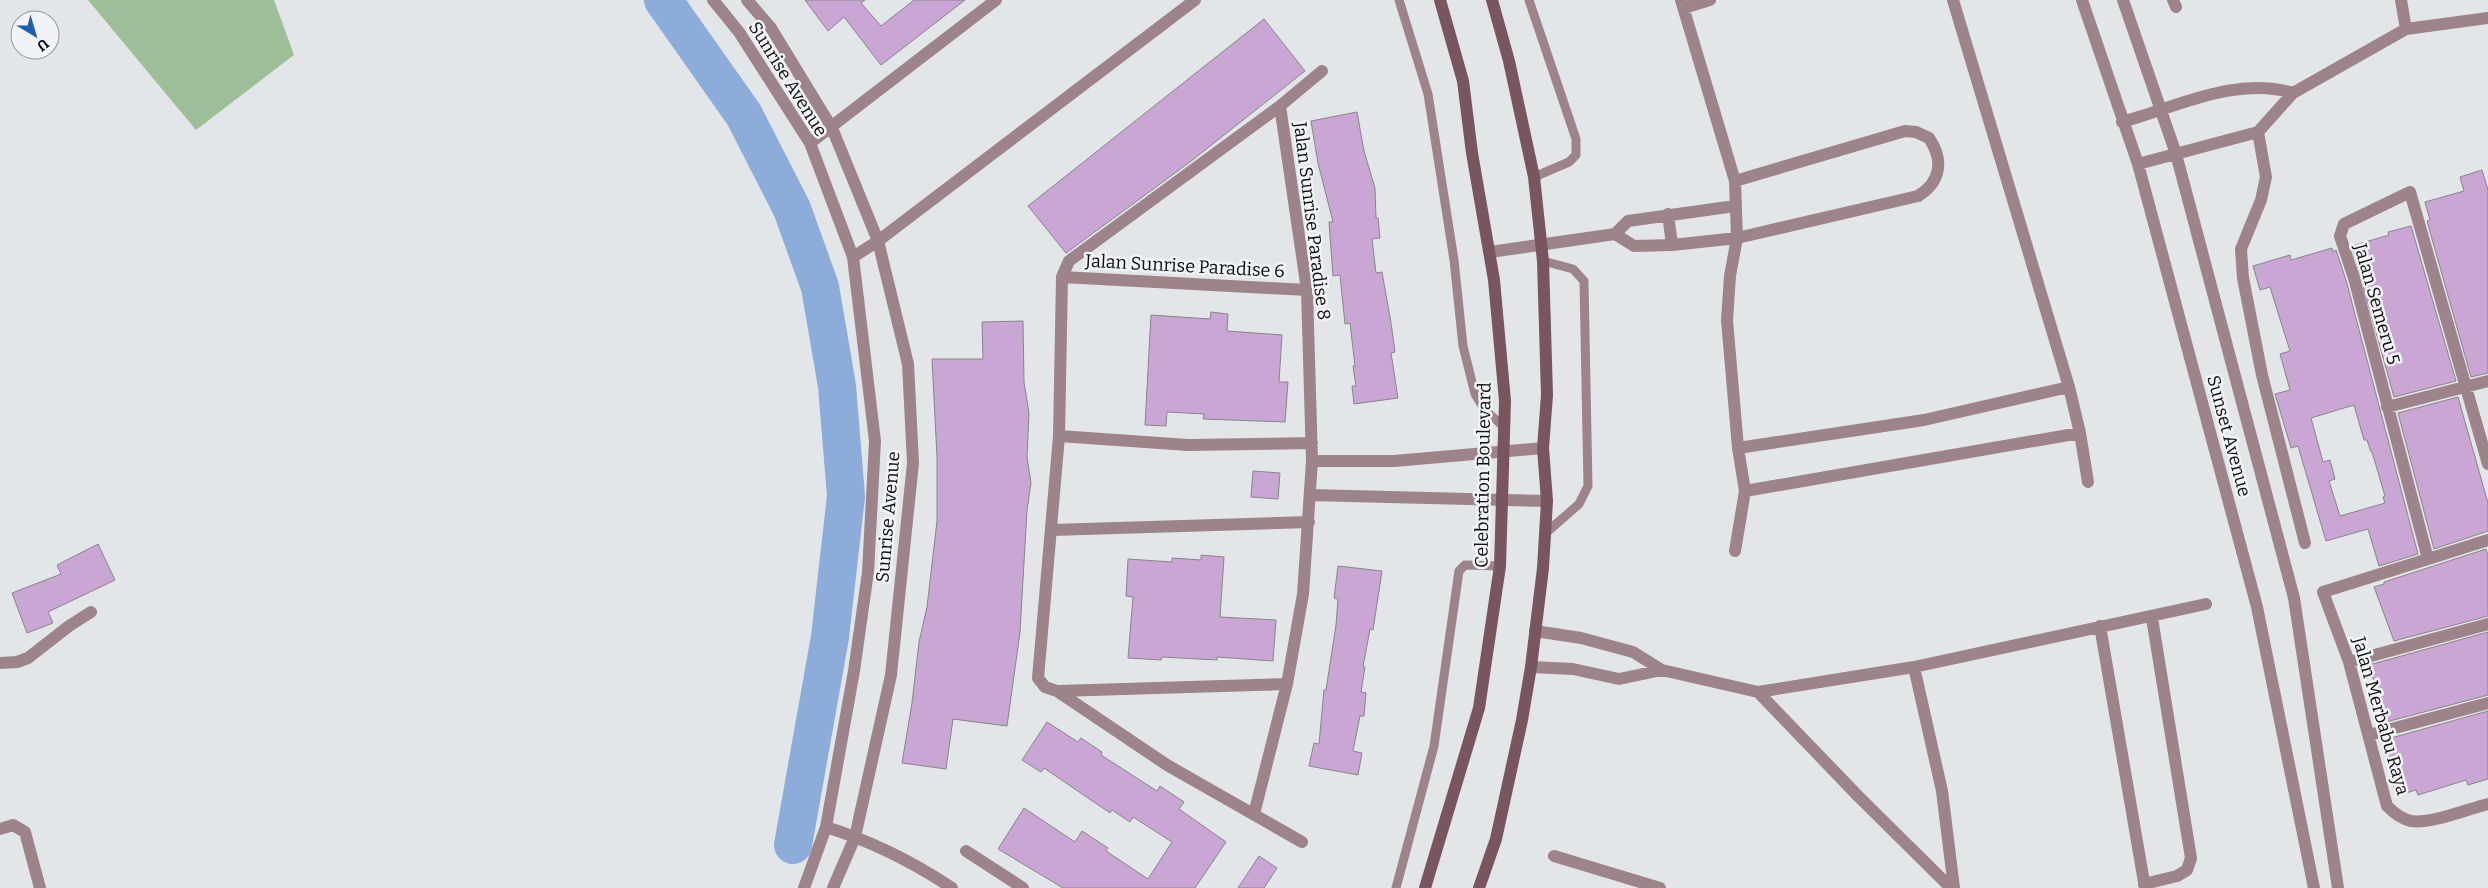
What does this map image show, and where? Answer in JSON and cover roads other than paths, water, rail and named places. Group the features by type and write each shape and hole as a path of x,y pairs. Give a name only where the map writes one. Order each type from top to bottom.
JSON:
{"street":[{"name":"Sunrise Avenue","path":"713,0 739,32 810,143 853,257 875,441 868,572 854,671 826,828 804,888"},
{"name":"Sunrise Avenue","path":"747,0 770,28 832,128 878,241 908,364 913,463 891,674 855,837 833,888"},
{"path":"810,143 832,128 996,0"},
{"path":"853,257 878,241 1195,0"},
{"name":"Celebration Boulevard","path":"1425,888 1476,722 1500,566 1505,428 1505,402 1490,252 1472,153 1463,81 1440,0"},
{"path":"1479,888 1496,839 1531,667 1547,532 1543,448 1547,395 1542,260 1534,177 1509,61 1492,0"},
{"path":"1710,0 1682,4 1735,181 1738,238 1730,276 1727,320 1738,448 1745,491 1735,551"},
{"path":"1953,0 2068,387 2080,433 2088,482"},
{"name":"Sunset Avenue","path":"2082,0 2122,122 2138,164 2256,607 2314,888"},
{"name":"Sunset Avenue","path":"2123,0 2176,154 2294,598 2338,888"},
{"path":"2401,0 2406,29"},
{"path":"2138,164 2258,132 2293,93 2406,29 2488,18"},
{"path":"1287,684 1057,690 1045,687 1038,678 1059,436 1062,277 1069,261 1280,106 1322,71"},
{"path":"2122,122 2218,92 2242,88 2276,88 2293,93"},
{"name":"Jalan Sunrise Paradise 8","path":"1254,814 1287,684 1303,594 1311,496 1312,443 1307,290 1280,106"},
{"path":"1614,234 1634,246 1672,245 1738,238 1918,196 1933,184 1938,168 1929,138 1916,132 1905,131 1735,181"},
{"path":"2258,132 2266,177 2261,200 2241,249 2242,278 2262,375 2305,543"},
{"name":"Jalan Semeru 5","path":"2428,559 2340,231 2344,224 2410,192 2465,387"},
{"path":"1490,252 1614,234 1628,221 1735,206"},
{"path":"1668,214 1672,245"},
{"name":"Jalan Sunrise Paradise 6","path":"1062,277 1307,290"},
{"path":"2388,407 2488,381"},
{"path":"1738,448 1924,420 2068,387"},
{"path":"2465,387 2488,464"},
{"path":"1745,491 2080,433"},
{"path":"1059,436 1188,445 1312,443"},
{"path":"1312,461 1394,461 1543,448"},
{"path":"1311,496 1547,501"},
{"path":"1052,530 1309,522"},
{"path":"2428,559 2488,540"},
{"name":"Jalan Merbabu Raya","path":"2428,559 2323,592 2349,662 2387,806 2398,816 2409,821 2423,821 2488,804"},
{"path":"1535,632 1581,638 1633,652 1662,670 1758,692 1914,667 2100,626 2152,618 2206,604"},
{"path":"0,663 16,662 28,658 69,626 91,612"},
{"path":"2100,626 2145,886 2178,876 2187,870 2191,858 2152,618"},
{"path":"2349,662 2488,624"},
{"path":"1531,667 1573,669 1619,679 1662,670"},
{"path":"1914,667 1942,791 1952,888"},
{"path":"1057,690 1167,765 1302,842"},
{"path":"1758,692 1858,796 1952,888"},
{"path":"2369,735 2488,703"},
{"path":"0,829 13,825 26,832 40,888"},
{"path":"826,828 855,837 917,865 952,888"},
{"path":"966,851 1023,888"},
{"path":"1554,856 1660,888"}],"lane":[{"path":"1399,0 1428,94 1454,260 1463,346 1475,394 1484,409 1505,428"},
{"path":"1529,0 1576,139 1576,155 1569,162 1534,177"},
{"path":"1542,260 1573,269 1584,280 1588,486 1579,504 1547,532"},
{"path":"1396,888 1434,746 1459,571 1465,566 1500,566"}],"waterway":[{"path":"663,0 744,115 792,209 820,287 837,386 846,496 830,637 793,845"}]}
